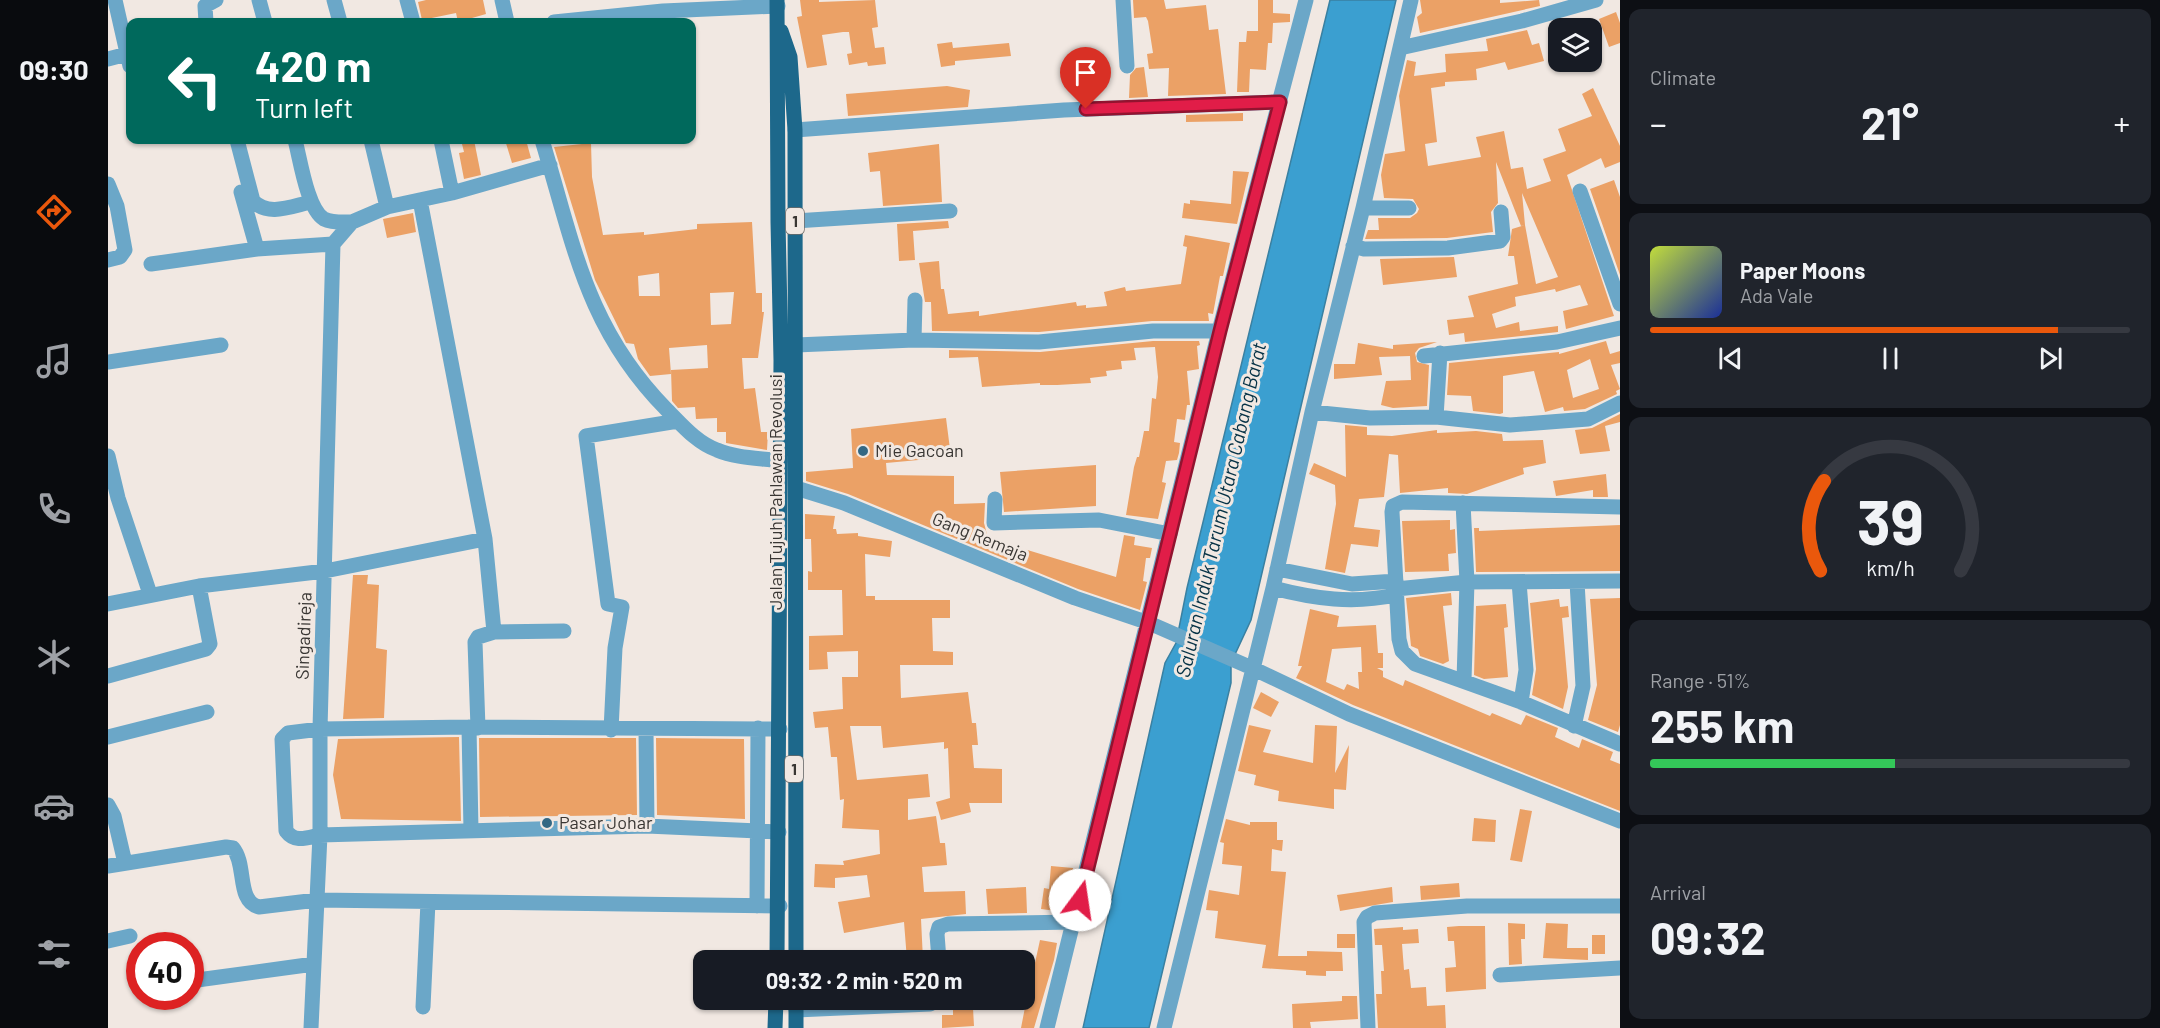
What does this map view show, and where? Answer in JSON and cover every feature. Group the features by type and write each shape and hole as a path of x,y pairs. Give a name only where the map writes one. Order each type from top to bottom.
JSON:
{"main road":[{"name":"Jalan Tujuh Pahlawan Revolusi","path":"777,3 778,222 782,360 780,906 778,950"},
{"name":"Jalan Tujuh Pahlawan Revolusi","path":"778,26 790,57 795,130 796,950"},
{"path":"775,1028 776,1010"},
{"path":"796,1010 796,1028"}],"street":[{"path":"115,0 126,47"},
{"path":"194,0 198,18"},
{"path":"206,18 205,6 216,0"},
{"path":"258,0 264,18"},
{"path":"334,0 339,18"},
{"path":"407,0 412,18"},
{"path":"502,0 506,18"},
{"path":"1123,0 1127,66"},
{"path":"1047,1028 1220,331 1306,0"},
{"path":"1164,1028 1273,588 1312,412 1363,208 1411,0"},
{"path":"1400,48 1522,21 1596,0"},
{"path":"594,18 777,3"},
{"path":"108,58 126,60"},
{"path":"795,130 1064,110 1280,102"},
{"path":"227,144 257,249"},
{"path":"238,144 253,201 259,207 269,210 311,202"},
{"path":"296,144 311,202 324,219 352,222"},
{"path":"372,144 387,207"},
{"path":"442,144 452,193"},
{"path":"543,144 576,258 604,325 632,372 678,421 715,450 780,461"},
{"path":"151,264 257,249 333,244 352,222 387,207 452,193 550,165"},
{"path":"108,184 117,206 125,250 120,257 108,261"},
{"path":"1580,191 1620,304"},
{"path":"420,200 485,539 494,632"},
{"path":"1363,208 1409,208"},
{"path":"795,221 950,211"},
{"path":"1353,246 1364,249 1438,249 1500,241 1503,237 1501,212"},
{"name":"Singadireja","path":"311,1028 320,835 320,729 333,244"},
{"path":"914,340 915,300"},
{"path":"1424,356 1557,342 1620,328"},
{"path":"796,345 914,340 1010,343 1153,331 1220,331"},
{"path":"108,362 221,345"},
{"path":"1436,417 1440,353"},
{"path":"1312,412 1370,418 1436,417 1510,425 1588,419 1620,403"},
{"path":"611,730 615,648 622,607 608,604 586,436 678,421"},
{"path":"108,456 113,499 150,594"},
{"name":"Gang Remaja","path":"796,488 844,503 1075,598 1149,623 1349,714 1620,821"},
{"path":"995,499 994,523 1099,520 1170,534"},
{"path":"1620,507 1402,502 1393,506 1399,639 1406,658 1415,664 1521,702 1620,744"},
{"path":"1463,503 1467,582 1464,680"},
{"path":"108,604 199,585 325,571 485,539"},
{"path":"1277,569 1312,578 1396,588"},
{"path":"1308,597 1312,578"},
{"path":"1273,588 1308,597 1350,600 1396,588 1467,582 1620,581"},
{"path":"1519,582 1526,670 1521,702"},
{"path":"1574,726 1583,686 1576,582"},
{"path":"1350,600 1352,584"},
{"path":"108,676 206,650 210,644 199,585"},
{"path":"471,830 475,642 484,633 564,631"},
{"path":"108,737 207,712"},
{"path":"779,832 647,826 320,835 291,838 286,831 282,739 288,733 320,729 473,727 611,730 780,729"},
{"path":"757,906 758,728"},
{"path":"645,730 647,826"},
{"path":"108,805 114,816 125,863"},
{"path":"108,866 226,847 233,848 240,857 246,900 251,905 259,907 317,900 780,906"},
{"path":"423,1007 428,902"},
{"path":"1368,1028 1364,922 1367,917 1375,913 1467,906 1620,906"},
{"path":"938,950 939,927 948,924 1075,922"},
{"path":"108,940 126,937"},
{"path":"204,979 314,964"},
{"path":"1500,975 1620,968"}],"water":[{"name":"Saluran Induk Tarum Utara Cabang Barat","path":"1330,0 1396,0 1251,620 1231,663 1231,683 1149,1028 1083,1028 1165,663 1176,643 1187,588"}],"building":[{"path":"483,0 486,14 472,18 457,18 456,13 422,18 418,2"},
{"path":"800,0 819,0 819,2 875,0 878,27 872,28 875,48 884,47 886,64 868,66 867,62 849,65 847,54 852,53 849,32 843,32 822,35 827,65 807,68 797,17 802,16"},
{"path":"1133,0 1164,0 1166,9 1206,5 1209,30 1218,29 1226,94 1168,96 1169,68 1149,69 1147,54 1153,53 1148,21 1146,17 1134,18"},
{"path":"1258,0 1273,0 1273,13 1290,14 1290,22 1273,23 1272,43 1268,43 1266,70 1250,69 1249,92 1237,92 1239,42 1246,42 1247,31 1258,31"},
{"path":"1420,0 1500,0 1500,3 1539,0 1540,6 1420,33 1417,17 1422,13"},
{"path":"1616,12 1620,23 1620,43 1609,47 1602,27 1601,18"},
{"path":"1527,30 1532,45 1539,43 1544,61 1508,70 1505,62 1476,69 1477,80 1445,82 1445,86 1431,88 1437,142 1425,144 1428,166 1481,157 1476,137 1504,131 1511,169 1523,167 1527,189 1551,181 1543,159 1566,151 1558,129 1592,116 1582,94 1593,88 1620,146 1620,162 1605,168 1601,158 1567,175 1614,316 1566,329 1563,311 1588,305 1580,285 1556,292 1555,289 1515,297 1516,306 1492,314 1496,328 1519,322 1520,331 1558,326 1558,332 1465,342 1464,333 1449,335 1447,320 1474,317 1468,296 1518,284 1514,256 1508,256 1512,229 1525,225 1521,226 1496,162 1498,203 1491,212 1493,232 1447,238 1365,239 1368,230 1379,230 1378,218 1410,218 1419,209 1413,199 1384,198 1381,175 1385,154 1405,151 1399,96 1407,60 1416,62 1414,76 1446,72 1445,54 1488,51 1486,39","holes":["1522,193 1558,277 1536,284 1525,225"]},
{"path":"952,42 953,48 1009,43 1011,56 955,61 955,65 941,67 937,44"},
{"path":"1144,67 1148,97 1129,98 1130,75 1136,68"},
{"path":"947,86 970,90 968,107 848,116 846,94"},
{"path":"1243,113 1243,121 1186,122 1186,115"},
{"path":"462,144 475,144 481,175 464,179 459,153 464,152"},
{"path":"506,144 527,144 531,158 512,163"},
{"path":"591,144 592,177 603,235 644,232 644,235 697,229 697,224 752,222 756,293 762,293 762,312 764,312 758,358 742,358 744,389 755,388 761,432 768,432 767,450 726,443 726,432 717,432 717,418 696,419 695,407 678,408 672,401 671,370 708,368 707,345 669,348 671,374 650,376 638,359 634,344 626,343 595,280 554,147","holes":["659,273 660,296 639,296 638,276","734,292 731,324 711,325 710,293"]},
{"path":"939,144 942,202 883,206 880,171 870,172 868,153"},
{"path":"1233,171 1249,172 1237,224 1182,218 1184,203 1190,204 1190,200 1231,204"},
{"path":"1614,180 1620,197 1620,275 1590,189"},
{"path":"413,213 416,232 387,238 383,219"},
{"path":"948,221 949,228 913,231 915,260 899,261 897,224"},
{"path":"1185,235 1230,243 1223,276 1220,276 1213,314 1208,313 1209,321 1152,321 1039,332 932,331 931,302 925,302 919,263 939,261 941,289 944,289 948,314 979,311 979,316 1076,302 1077,306 1086,305 1086,308 1107,306 1104,292 1125,287 1126,291 1181,284 1187,247 1183,246"},
{"path":"1454,257 1457,277 1383,285 1380,259"},
{"path":"1153,341 1199,341 1200,345 1197,346 1199,369 1187,371 1190,405 1187,405 1185,420 1177,419 1174,442 1180,443 1179,453 1177,460 1166,461 1162,482 1166,483 1158,519 1126,515 1134,467 1139,457 1144,431 1149,431 1152,398 1156,399 1158,377 1155,347 1134,348 1136,360 1121,361 1122,369 1106,371 1107,376 1090,378 1091,383 1057,385 1040,385 1040,383 982,387 978,357 949,358 949,350 1040,352"},
{"path":"1606,341 1610,354 1620,351 1620,363 1611,365 1620,389 1616,391 1617,394 1585,409 1564,411 1563,407 1545,412 1534,371 1503,376 1503,413 1500,414 1473,411 1471,396 1447,395 1449,363 1559,352 1559,354","holes":["1590,359 1599,389 1573,398 1567,370"]},
{"path":"1437,342 1419,348 1415,353 1417,362 1429,365 1427,406 1393,408 1381,405 1386,381 1411,380 1410,356 1379,357 1382,375 1334,379 1334,364 1355,364 1358,343 1393,349 1393,345"},
{"path":"1620,414 1620,422 1605,426 1610,451 1580,454 1575,430 1592,428"},
{"path":"946,418 951,457 886,463 887,475 954,476 954,504 985,503 984,523 988,538 1116,577 1124,535 1135,537 1134,545 1152,548 1150,558 1146,558 1143,581 1147,582 1140,610 1078,589 848,494 806,481 806,472 853,468 851,429"},
{"path":"1345,425 1367,427 1367,435 1392,436 1437,430 1437,433 1476,431 1502,434 1503,441 1543,440 1546,463 1523,468 1524,474 1467,494 1448,493 1448,488 1400,493 1398,455 1389,454 1384,497 1359,499 1354,527 1380,530 1378,547 1351,544 1345,573 1325,569 1336,504 1335,485 1309,474 1314,463 1346,477"},
{"path":"1096,465 1096,506 1004,512 1000,472"},
{"path":"1606,474 1608,497 1593,497 1593,490 1556,496 1553,481"},
{"path":"805,514 835,516 833,529 836,529 837,534 858,533 858,536 892,541 890,557 865,554 866,596 875,596 875,600 950,600 950,618 932,618 933,651 953,652 953,665 900,665 901,698 968,692 972,723 976,723 978,745 972,745 974,768 1002,769 1002,803 969,803 971,812 941,820 936,802 950,798 948,748 944,749 944,742 883,748 881,726 850,726 857,780 928,774 930,797 908,799 908,820 936,816 940,843 945,843 947,865 922,867 924,892 965,891 966,914 921,919 923,950 906,950 904,922 844,933 838,902 870,897 867,875 835,878 835,888 814,887 815,864 844,865 843,861 880,854 879,830 842,828 844,799 840,800 837,757 831,757 828,727 815,728 813,712 843,709 842,677 858,677 858,651 827,652 828,669 809,670 809,636 843,635 842,590 808,590 808,571 812,572 811,539 805,539"},
{"path":"1450,520 1450,530 1455,529 1456,553 1448,554 1449,571 1405,572 1402,521"},
{"path":"1620,525 1620,571 1476,572 1474,528 1479,528 1479,531"},
{"path":"353,575 368,575 367,584 379,585 376,648 387,650 384,718 343,719"},
{"path":"1451,593 1452,605 1443,606 1449,661 1443,664 1420,656 1418,649 1411,646 1406,598"},
{"path":"1620,598 1620,725 1618,732 1588,720 1597,685 1590,599"},
{"path":"1559,599 1560,607 1568,606 1569,617 1562,618 1568,687 1563,709 1532,695 1536,669 1530,603"},
{"path":"1506,604 1508,627 1504,628 1508,677 1484,679 1474,675 1476,606"},
{"path":"1310,609 1339,616 1337,627 1376,625 1378,653 1383,653 1383,668 1377,668 1383,671 1383,677 1403,686 1405,680 1490,716 1492,713 1521,725 1526,715 1558,728 1555,737 1579,748 1582,739 1613,752 1610,760 1620,764 1620,811 1353,705 1296,678 1302,666 1298,666","holes":["1361,647 1362,672 1358,672 1359,689 1347,684 1344,690 1326,682 1332,649"]},
{"path":"1261,692 1279,702 1271,717 1253,708"},
{"path":"1249,725 1271,730 1263,752 1313,763 1315,725 1337,726 1335,773 1349,745 1346,790 1334,789 1334,809 1278,801 1279,791 1254,785 1256,775 1238,771"},
{"path":"459,737 461,821 341,819 333,775 338,739"},
{"path":"479,738 636,738 637,815 480,817"},
{"path":"656,738 744,739 745,819 657,815"},
{"path":"1520,809 1532,811 1522,862 1510,860"},
{"path":"1474,818 1496,820 1495,842 1472,841"},
{"path":"1226,819 1250,825 1250,822 1277,822 1277,840 1283,840 1282,851 1272,849 1271,871 1286,872 1278,956 1307,956 1307,951 1342,952 1343,971 1326,971 1326,976 1306,975 1306,971 1262,968 1266,945 1215,938 1218,911 1206,910 1209,890 1239,895 1242,866 1222,864 1224,843 1220,842"},
{"path":"1051,866 1073,868 1072,885 1068,885 1064,912 1041,909 1044,888 1049,889"},
{"path":"1459,883 1460,897 1421,900 1420,886"},
{"path":"1026,887 1027,913 988,914 986,889"},
{"path":"1392,887 1393,902 1340,911 1337,895"},
{"path":"1508,923 1525,924 1525,939 1521,939 1522,964 1509,965"},
{"path":"1546,923 1568,924 1567,948 1588,948 1588,960 1543,958"},
{"path":"1485,926 1486,989 1446,992 1445,968 1456,967 1454,941 1448,941 1447,927"},
{"path":"1403,927 1403,930 1418,929 1419,943 1402,944 1404,970 1409,969 1411,988 1426,987 1427,1006 1445,1005 1446,1028 1378,1028 1376,994 1382,994 1381,971 1384,971 1382,945 1375,945 1374,929"},
{"path":"1337,934 1355,934 1355,948 1337,948"},
{"path":"1592,935 1605,935 1605,954 1592,954"},
{"path":"1040,940 1057,943 1034,1028 1021,1028 1024,1010 1035,1010 1035,963"},
{"path":"1342,996 1357,996 1358,1019 1310,1022 1311,1028 1293,1028 1292,1004 1342,1001"},
{"path":"953,1010 973,1010 974,1026 942,1028 942,1015 953,1015"}],"place":[{"name":"Mie Gacoan","path":"863,451"},
{"name":"Pasar Johar","path":"547,823"}],"route":[{"path":"1080,900 1220,331 1280,102 1086,109"}]}
